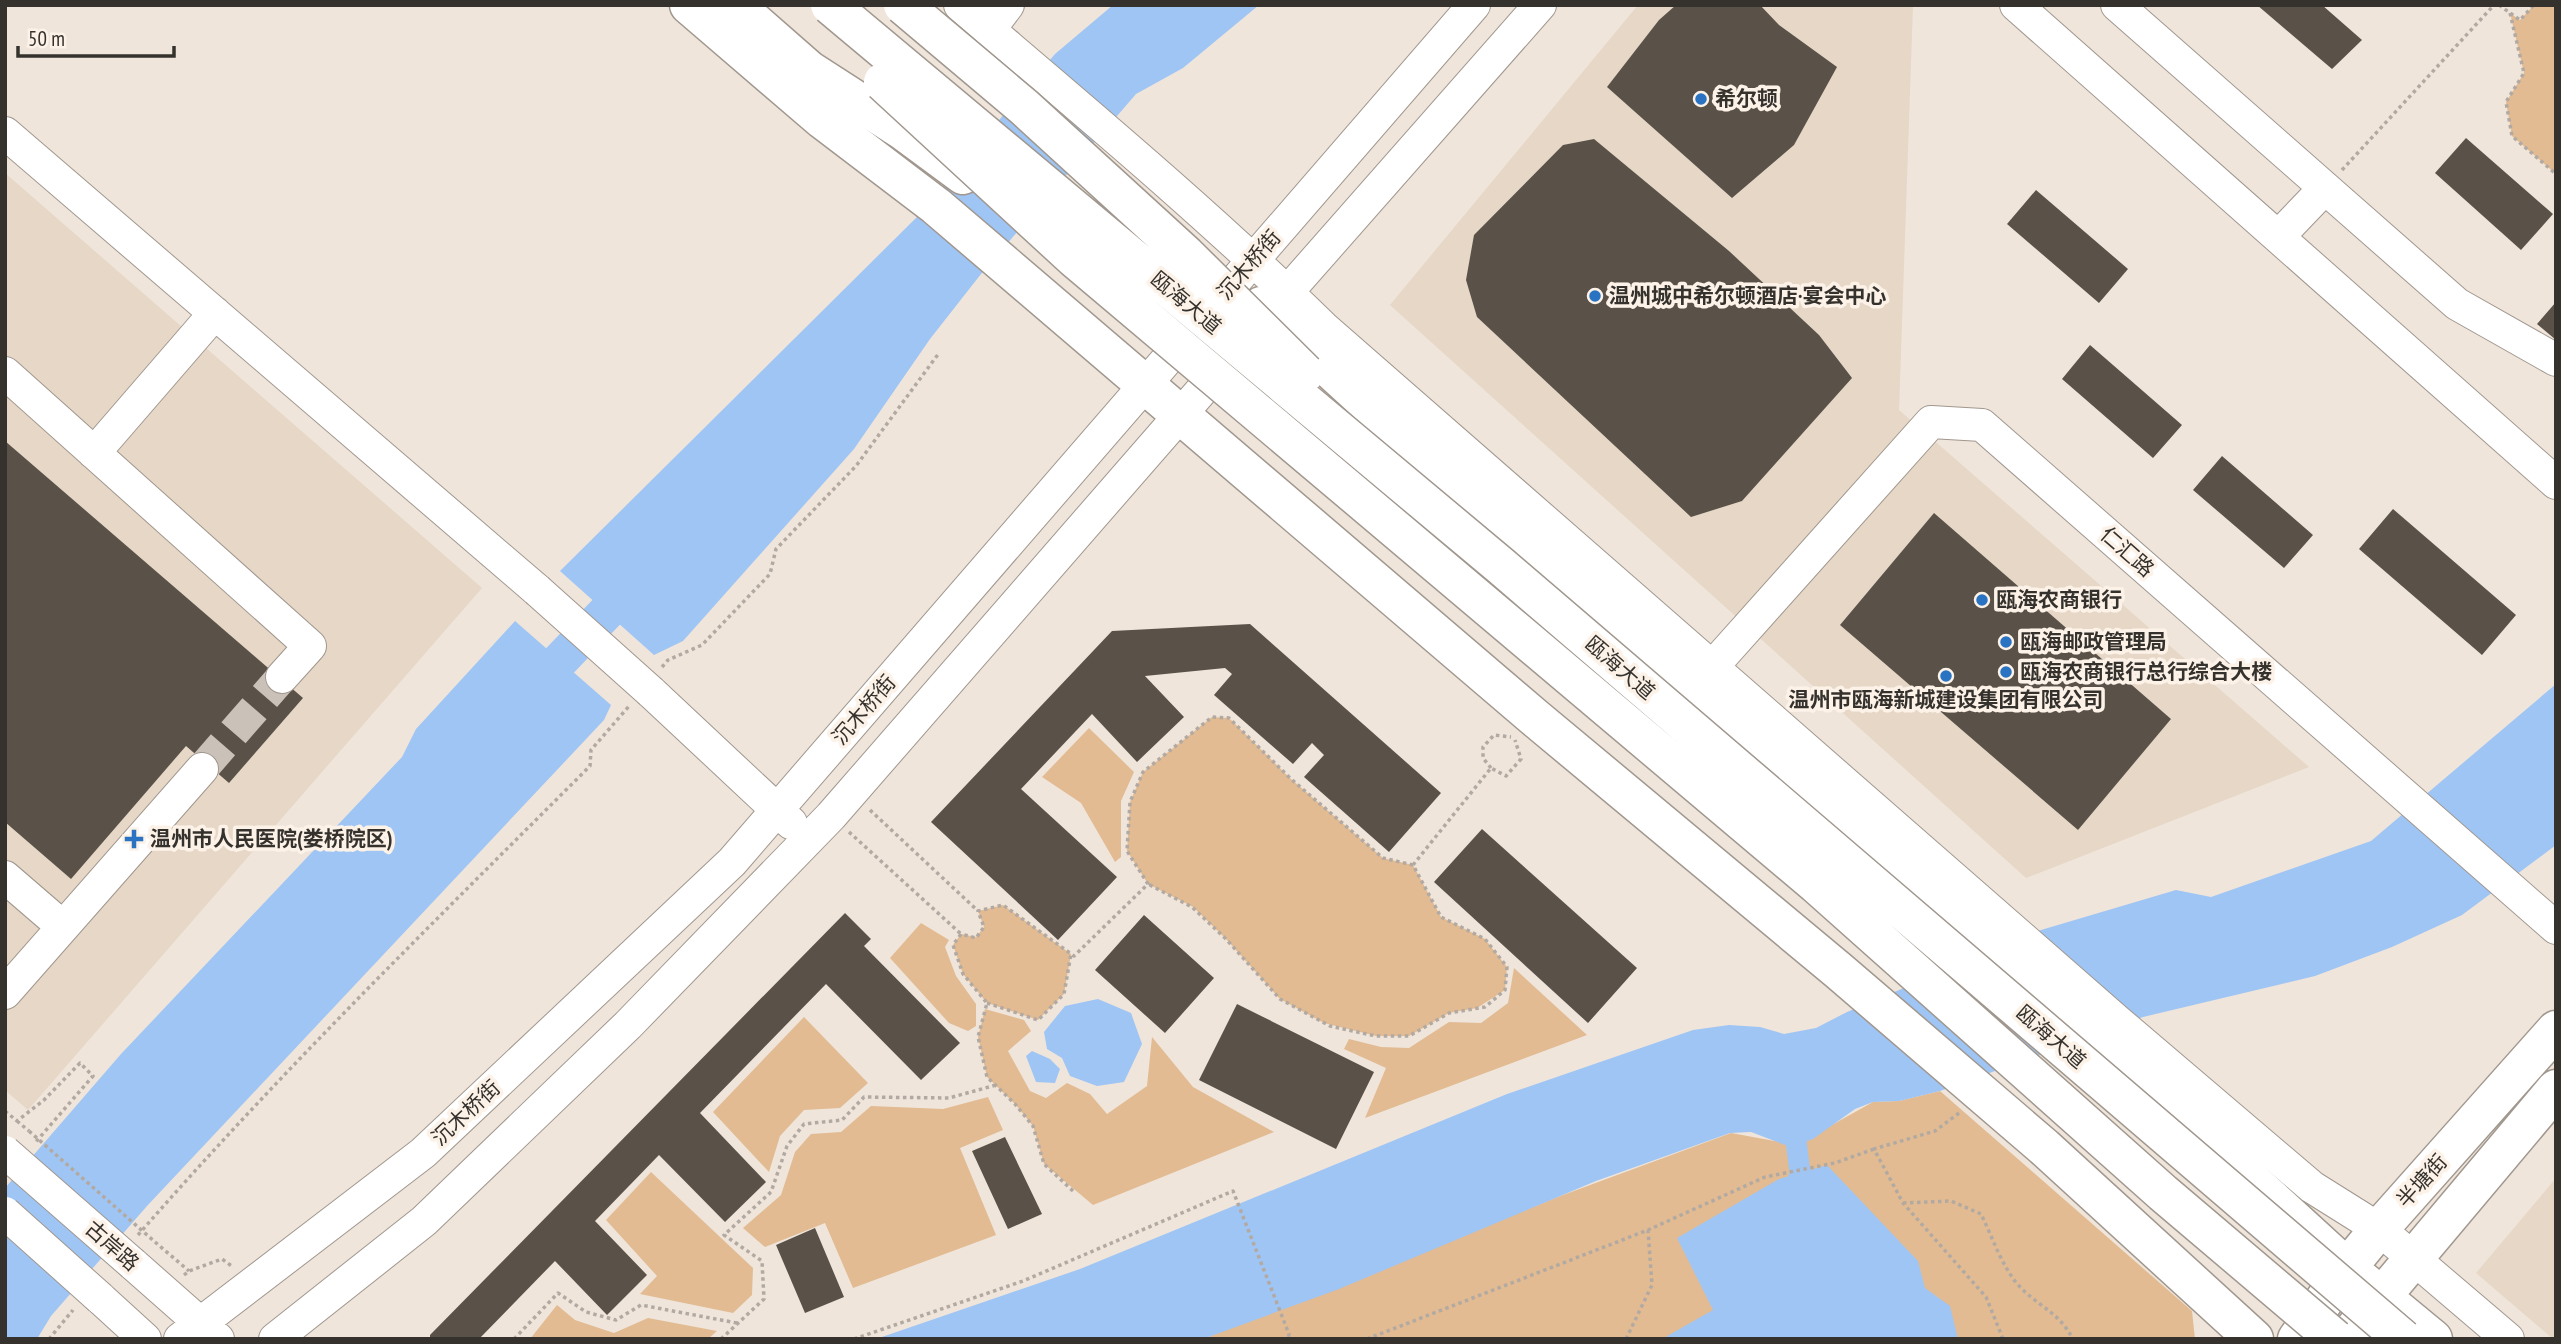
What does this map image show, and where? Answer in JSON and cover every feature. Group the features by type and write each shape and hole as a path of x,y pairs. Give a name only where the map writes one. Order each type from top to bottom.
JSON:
{"main road":[{"path":"689,5 823,120 936,206 1180,416 1524,727 1839,971 2044,1147 2254,1339"},
{"path":"735,5 809,70 902,130 1074,258"},
{"name":"瓯海大道","path":"799,5 1074,258 1816,884 2163,1193 2335,1339"},
{"name":"瓯海大道","path":"830,5 1501,566 2403,1339"},
{"path":"903,5 1024,107 1186,255 1501,566"},
{"path":"928,5 1035,84"},
{"name":"瓯海大道","path":"1035,84 1278,302 1551,571 2007,943 2108,1031 2347,1268 2433,1339"},
{"name":"半塘街","path":"2299,1339 2347,1268 2379,1229 2556,1030"},
{"name":"半塘街","path":"2346,1339 2556,1088"},
{"path":"2163,1193 2299,1339"}],"street":[{"path":"960,5 989,30 1035,84"},
{"path":"989,30 1008,5"},
{"name":"沉木桥街","path":"199,1333 422,1153 732,862 1474,5"},
{"path":"275,1339 424,1221 628,1024 841,804 1540,5"},
{"path":"2016,5 2556,483"},
{"path":"2117,5 2324,190 2457,304 2556,360"},
{"path":"5,134 537,590 648,688 776,811 808,837"},
{"path":"2278,237 2324,190"},
{"path":"1278,302 1323,327 1713,666 2007,943"},
{"path":"94,453 215,313"},
{"path":"5,373 310,646 282,677"},
{"name":"仁汇路","path":"1713,666 1931,422 1982,425 2556,928"},
{"path":"1551,571 1639,601"},
{"path":"5,993 202,769"},
{"path":"5,877 63,927"},
{"path":"2108,1031 2312,1187 2379,1229 2508,1339"},
{"name":"古岸路","path":"18,1150 132,1253 199,1333"},
{"path":"5,1213 90,1301 145,1339"}],"path":[{"path":"2324,190 2497,5 2520,20 2534,5"},
{"path":"2510,13 2524,73 2506,102 2512,136 2556,174"},
{"path":"132,1253 176,1192 395,961 590,765 591,750 648,688 668,660 702,645 770,574 776,549 856,466 939,353"},
{"path":"1212,717 1229,718 1282,771 1383,858 1413,865 1441,918 1485,939 1507,967 1505,990 1485,1007 1449,1013 1409,1036 1376,1036 1330,1026 1280,999 1226,939 1192,907 1148,884 1127,851 1130,803 1143,772 1212,717"},
{"path":"1524,727 1521,759 1506,776 1491,768 1483,758 1483,747 1494,735 1524,727"},
{"path":"1413,865 1491,768"},
{"path":"841,804 978,911 984,927 976,938 961,934 841,804"},
{"path":"978,911 1003,905 1074,956 1148,884"},
{"path":"961,934 953,945 963,974 987,1003 1038,1020 1064,994 1071,954"},
{"path":"987,1003 978,1037 987,1077 1033,1126 1044,1164 1073,1191"},
{"path":"17,1121 44,1100 80,1063 93,1076 18,1150"},
{"path":"721,1339 764,1299 762,1261 724,1235 772,1192 787,1146 804,1124 842,1120 864,1097 949,1098 996,1085"},
{"path":"1367,1339 1647,1230 1765,1177 1835,1163 1935,1131 1964,1110"},
{"path":"5,1111 189,1271"},
{"path":"1874,1149 1903,1203 1986,1297 2003,1339"},
{"path":"854,1339 1023,1281 1233,1191 1289,1337"},
{"path":"1903,1203 1951,1201 1981,1214 2005,1263 2021,1288 2064,1322 2073,1339"},
{"path":"1626,1339 1652,1285 1647,1230"},
{"path":"514,1339 558,1293 586,1312 616,1320 641,1305 737,1323"},
{"path":"49,1339 90,1301"}],"shaded area":[{"path":"1638,5 1913,5 1899,410 2309,767 2026,878 1390,305"},
{"path":"2534,5 2556,5 2556,174 2512,136 2506,102 2524,73 2510,13 2520,20"},
{"name":"温州市人民医院(娄桥院区)","path":"5,173 482,588 28,1110 5,1090"},
{"path":"1212,717 1229,718 1291,779 1383,858 1413,865 1441,917 1485,939 1507,967 1505,990 1477,1008 1449,1013 1409,1036 1376,1036 1324,1023 1280,999 1193,907 1148,884 1127,851 1130,802 1143,772"},
{"path":"1089,728 1134,772 1121,801 1121,857 1115,862 1081,803 1042,777"},
{"path":"1003,905 1071,954 1064,994 1038,1020 987,1003 963,974 953,945 961,934 976,937 984,927 978,911"},
{"path":"921,923 949,940 945,947 956,976 976,1004 976,1026 968,1031 949,1023 890,958"},
{"path":"1514,968 1587,1035 1365,1118 1386,1068 1344,1049 1349,1039 1381,1047 1409,1048 1449,1022 1481,1023 1508,1003"},
{"path":"985,1009 1024,1020 1031,1031 1008,1051 1030,1091 1046,1098 1067,1083 1090,1094 1107,1114 1147,1086 1152,1037 1193,1087 1274,1132 1093,1205 1044,1164 1033,1126 987,1077 978,1037"},
{"path":"804,1017 868,1083 840,1108 804,1110 780,1136 769,1172 713,1112"},
{"path":"1940,1091 2192,1311 2195,1339 1203,1339 1563,1195 1731,1133 1796,1145 1873,1102 1899,1101"},
{"path":"988,1097 1003,1130 960,1148 996,1235 853,1288 825,1223 765,1247 743,1228 781,1195 795,1152 811,1134 841,1132 871,1106 943,1109"},
{"path":"651,1172 753,1268 752,1295 733,1313 640,1294 657,1276 606,1220"},
{"path":"2556,1178 2556,1339 2553,1339 2476,1273"},
{"path":"557,1305 575,1320 614,1333 648,1318 717,1331 708,1339 530,1339"}],"water":[{"path":"1113,5 1259,5 1183,68 1136,94 981,274 930,339 854,449 683,641 654,655 560,571 916,218 1055,54"},
{"path":"515,621 611,705 604,720 147,1206 51,1316 37,1339 5,1339 5,1188 121,1054 402,757 416,729"},
{"path":"2556,684 2556,845 2462,915 2392,947 2315,976 2143,1017 1940,1091 1899,1101 1873,1102 1855,1109 1813,1139 1796,1145 1785,1145 1751,1132 1730,1133 1596,1181 1339,1289 1203,1339 876,1339 1080,1269 1507,1094 1693,1030 1729,1025 1760,1027 1784,1034 1816,1028 1847,1012 2041,930 2176,890 2211,897 2371,841"},
{"path":"1098,999 1131,1013 1142,1044 1124,1082 1097,1086 1070,1076 1062,1058 1047,1049 1044,1032 1065,1006"},
{"path":"1032,1051 1050,1059 1060,1069 1055,1083 1036,1082 1026,1056"},
{"path":"1827,1165 1918,1261 1925,1288 1950,1306 1958,1339 1662,1339 1713,1310 1677,1238 1779,1179"}],"building":[{"path":"1676,5 1760,5 1779,25 1837,67 1794,145 1732,198 1607,87 1659,20"},
{"path":"2257,5 2322,5 2362,40 2332,69"},
{"path":"2466,138 2553,214 2521,250 2435,173"},
{"path":"1594,139 1729,251 1819,335 1852,378 1742,501 1691,517 1477,317 1466,280 1474,235 1563,145"},
{"path":"2036,190 2128,269 2099,303 2007,224"},
{"path":"2556,302 2556,340 2537,324"},
{"path":"2090,345 2182,425 2153,458 2062,379"},
{"path":"5,441 303,698 229,783 186,746 71,879 5,822"},
{"path":"2222,456 2313,535 2284,568 2193,490"},
{"path":"2393,509 2516,615 2482,655 2359,549"},
{"name":"瓯海农商银行总行综合大楼","path":"1934,513 2171,719 2078,830 1840,625"},
{"path":"1250,624 1441,793 1389,852 1304,777 1324,755 1312,743 1293,764 1214,695 1232,674 1225,668 1145,676 1184,717 1137,762 1092,714 1021,789 1117,877 1058,940 931,822 1112,631"},
{"path":"1482,829 1637,968 1588,1023 1434,882"},
{"path":"845,913 871,939 864,946 960,1043 921,1080 826,984 700,1113 766,1182 725,1222 659,1155 595,1221 647,1275 607,1315 555,1261 479,1339 430,1339 430,1335"},
{"path":"1144,915 1214,978 1165,1033 1095,970"},
{"path":"1237,1004 1374,1072 1336,1149 1199,1080"},
{"path":"1005,1137 1042,1214 1008,1229 972,1151"},
{"path":"815,1228 844,1297 805,1313 776,1245"}],"waterway":[{"path":"525,697 640,577"},
{"path":"1793,1116 1800,1173 1793,1198"}],"tunnel":[{"path":"202,769 282,677"}],"place":[{"name":"希尔顿","path":"1701,99"},
{"name":"温州城中希尔顿酒店·宴会中心","path":"1595,296"},
{"name":"瓯海农商银行","path":"1982,600"},
{"name":"瓯海邮政管理局","path":"2006,642"},
{"name":"瓯海农商银行总行综合大楼","path":"2006,672"},
{"name":"温州市瓯海新城建设集团有限公司","path":"1946,676"},
{"name":"温州市人民医院(娄桥院区)","path":"134,839"}]}
